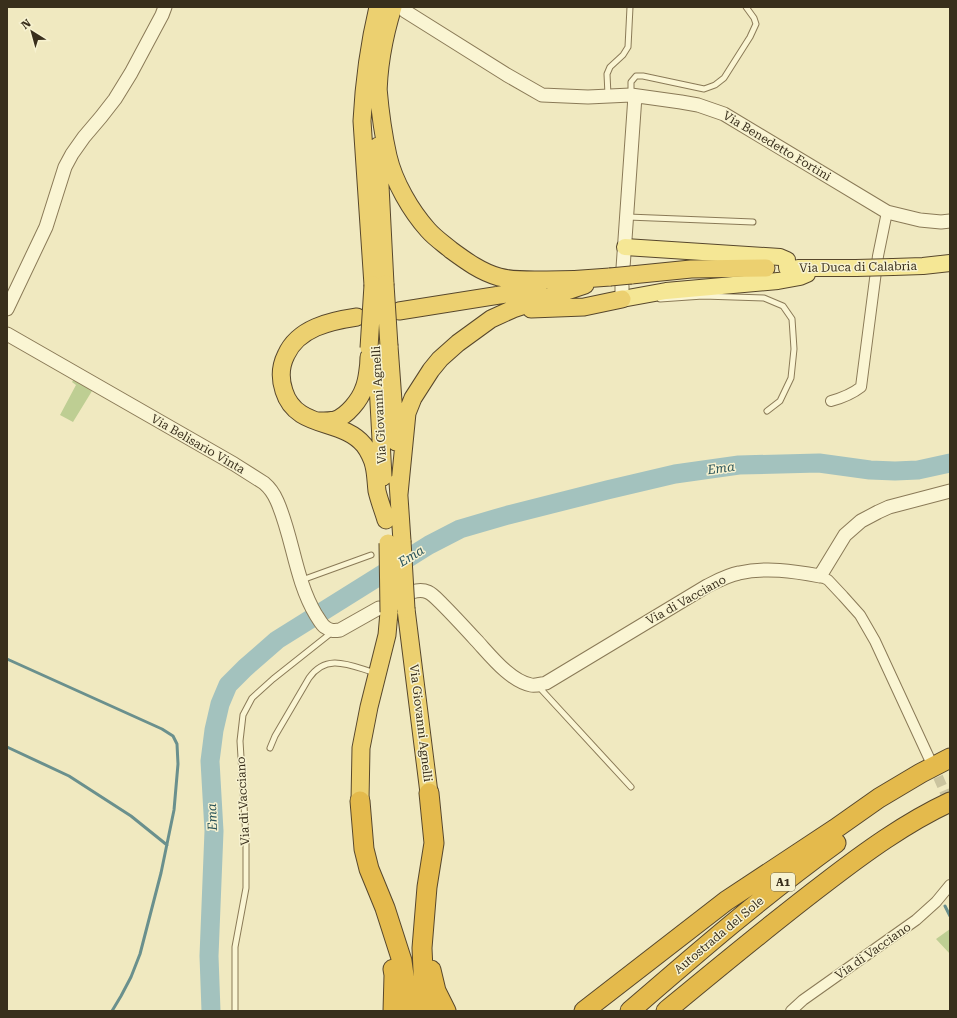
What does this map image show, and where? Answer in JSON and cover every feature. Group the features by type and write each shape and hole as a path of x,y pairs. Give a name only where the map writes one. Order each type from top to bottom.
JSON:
{"highway":[{"path":"313,421 335,420 343,416 355,405 364,389 369,361 378,347 378,88 389,9"},
{"path":"379,284 368,230 362,121 363,95 368,55 389,9"},
{"path":"378,88 382,128 388,158 397,181 410,206 429,231 464,260 479,269 498,277 518,281 622,281"},
{"path":"399,494 407,413 413,398 440,359 491,319 512,309 622,281 691,269 766,268"},
{"path":"399,311 545,288 583,280"},
{"path":"512,309 584,307 601,304 622,281"},
{"path":"357,317 336,320 318,326 303,335 294,343 288,350 282,364 282,384 285,394 293,408 305,417 350,433 365,445 374,466 377,491 386,520"},
{"name":"Via Giovanni Agnelli","path":"360,801 361,748 368,707 387,635 384,610 395,542 399,494 378,347"},
{"name":"Via Giovanni Agnelli","path":"378,347 386,520 395,542 406,609 429,793"},
{"path":"584,1011 726,901 879,798 950,758"},
{"name":"Autostrada del Sole","path":"630,1011 716,936 778,886 873,816 918,787 950,770"},
{"path":"427,1011 424,993 422,948 427,887 434,843 429,793"},
{"path":"360,801 364,849 369,869 385,908 402,961 409,1011"},
{"name":"Autostrada del Sole","path":"666,1011 783,915 866,852 950,802"},
{"path":"385,908 394,975 393,1011"},
{"path":"424,924 432,978 446,1011"}],"main road":[{"path":"625,247 780,257 787,260 788,268"},
{"name":"Via Duca di Calabria","path":"766,268 893,267 950,263"},
{"path":"622,281 646,294 778,281 800,277 807,274 808,268"}],"street":[{"path":"7,309 46,227 65,167 84,136 115,99 134,68 165,7"},
{"name":"Via Benedetto Fortini","path":"389,9 542,95 588,97 633,96 681,102 724,114 887,212 920,220 941,222 950,221"},
{"path":"622,281 633,96"},
{"path":"831,401 842,398 861,387 878,256 887,212"},
{"name":"Via Belisario Vinta","path":"7,334 234,464 264,483 271,490 277,500 309,603 319,620 329,630 334,631"},
{"path":"820,576 845,536 861,521 889,507 950,491"},
{"name":"Via di Vacciano","path":"537,685 546,683 707,586 724,578 738,573 754,570 789,571 820,576 828,580 860,615 875,641 930,760"},
{"path":"412,592 420,590 432,594 512,676 526,684 532,686 537,685"},
{"name":"Via di Vacciano","path":"334,631 340,630 384,610"},
{"name":"Via di Vacciano","path":"791,1011 803,1000 916,920 936,902 950,885"}],"lane":[{"path":"608,96 607,74 610,67 623,55 628,47 630,7"},
{"path":"633,96 631,82 636,76 704,89 715,85 724,78 750,37 756,24 754,18 746,7"},
{"path":"627,216 753,222"},
{"path":"646,294 662,300 703,296 764,298 783,306 792,319 794,349 791,378 780,401 767,411"},
{"path":"302,580 371,556"},
{"name":"Via di Vacciano","path":"235,1011 235,947 246,888 246,838 240,741 244,715 252,698 273,679 334,631"},
{"path":"270,748 308,678 319,667 326,663 334,662 377,673"},
{"path":"537,685 631,787"}],"green space":[{"path":"74,379 92,391 73,422 60,415 76,385 72,382"},
{"path":"950,929 950,954 936,939"}],"waterway":[{"name":"Ema","path":"211,1011 209,956 214,831 210,761 214,730 220,704 228,685 277,640 429,545 460,529 508,515 675,474 739,465 819,463 870,470 895,471 918,470 950,463"},
{"path":"7,659 162,729 173,736 177,744 178,764 174,810 161,873 140,954 131,977 112,1011"},
{"path":"7,747 69,776 131,816 167,845"},
{"path":"945,906 950,916"}],"tunnel":[{"path":"932,763 950,804"}]}
